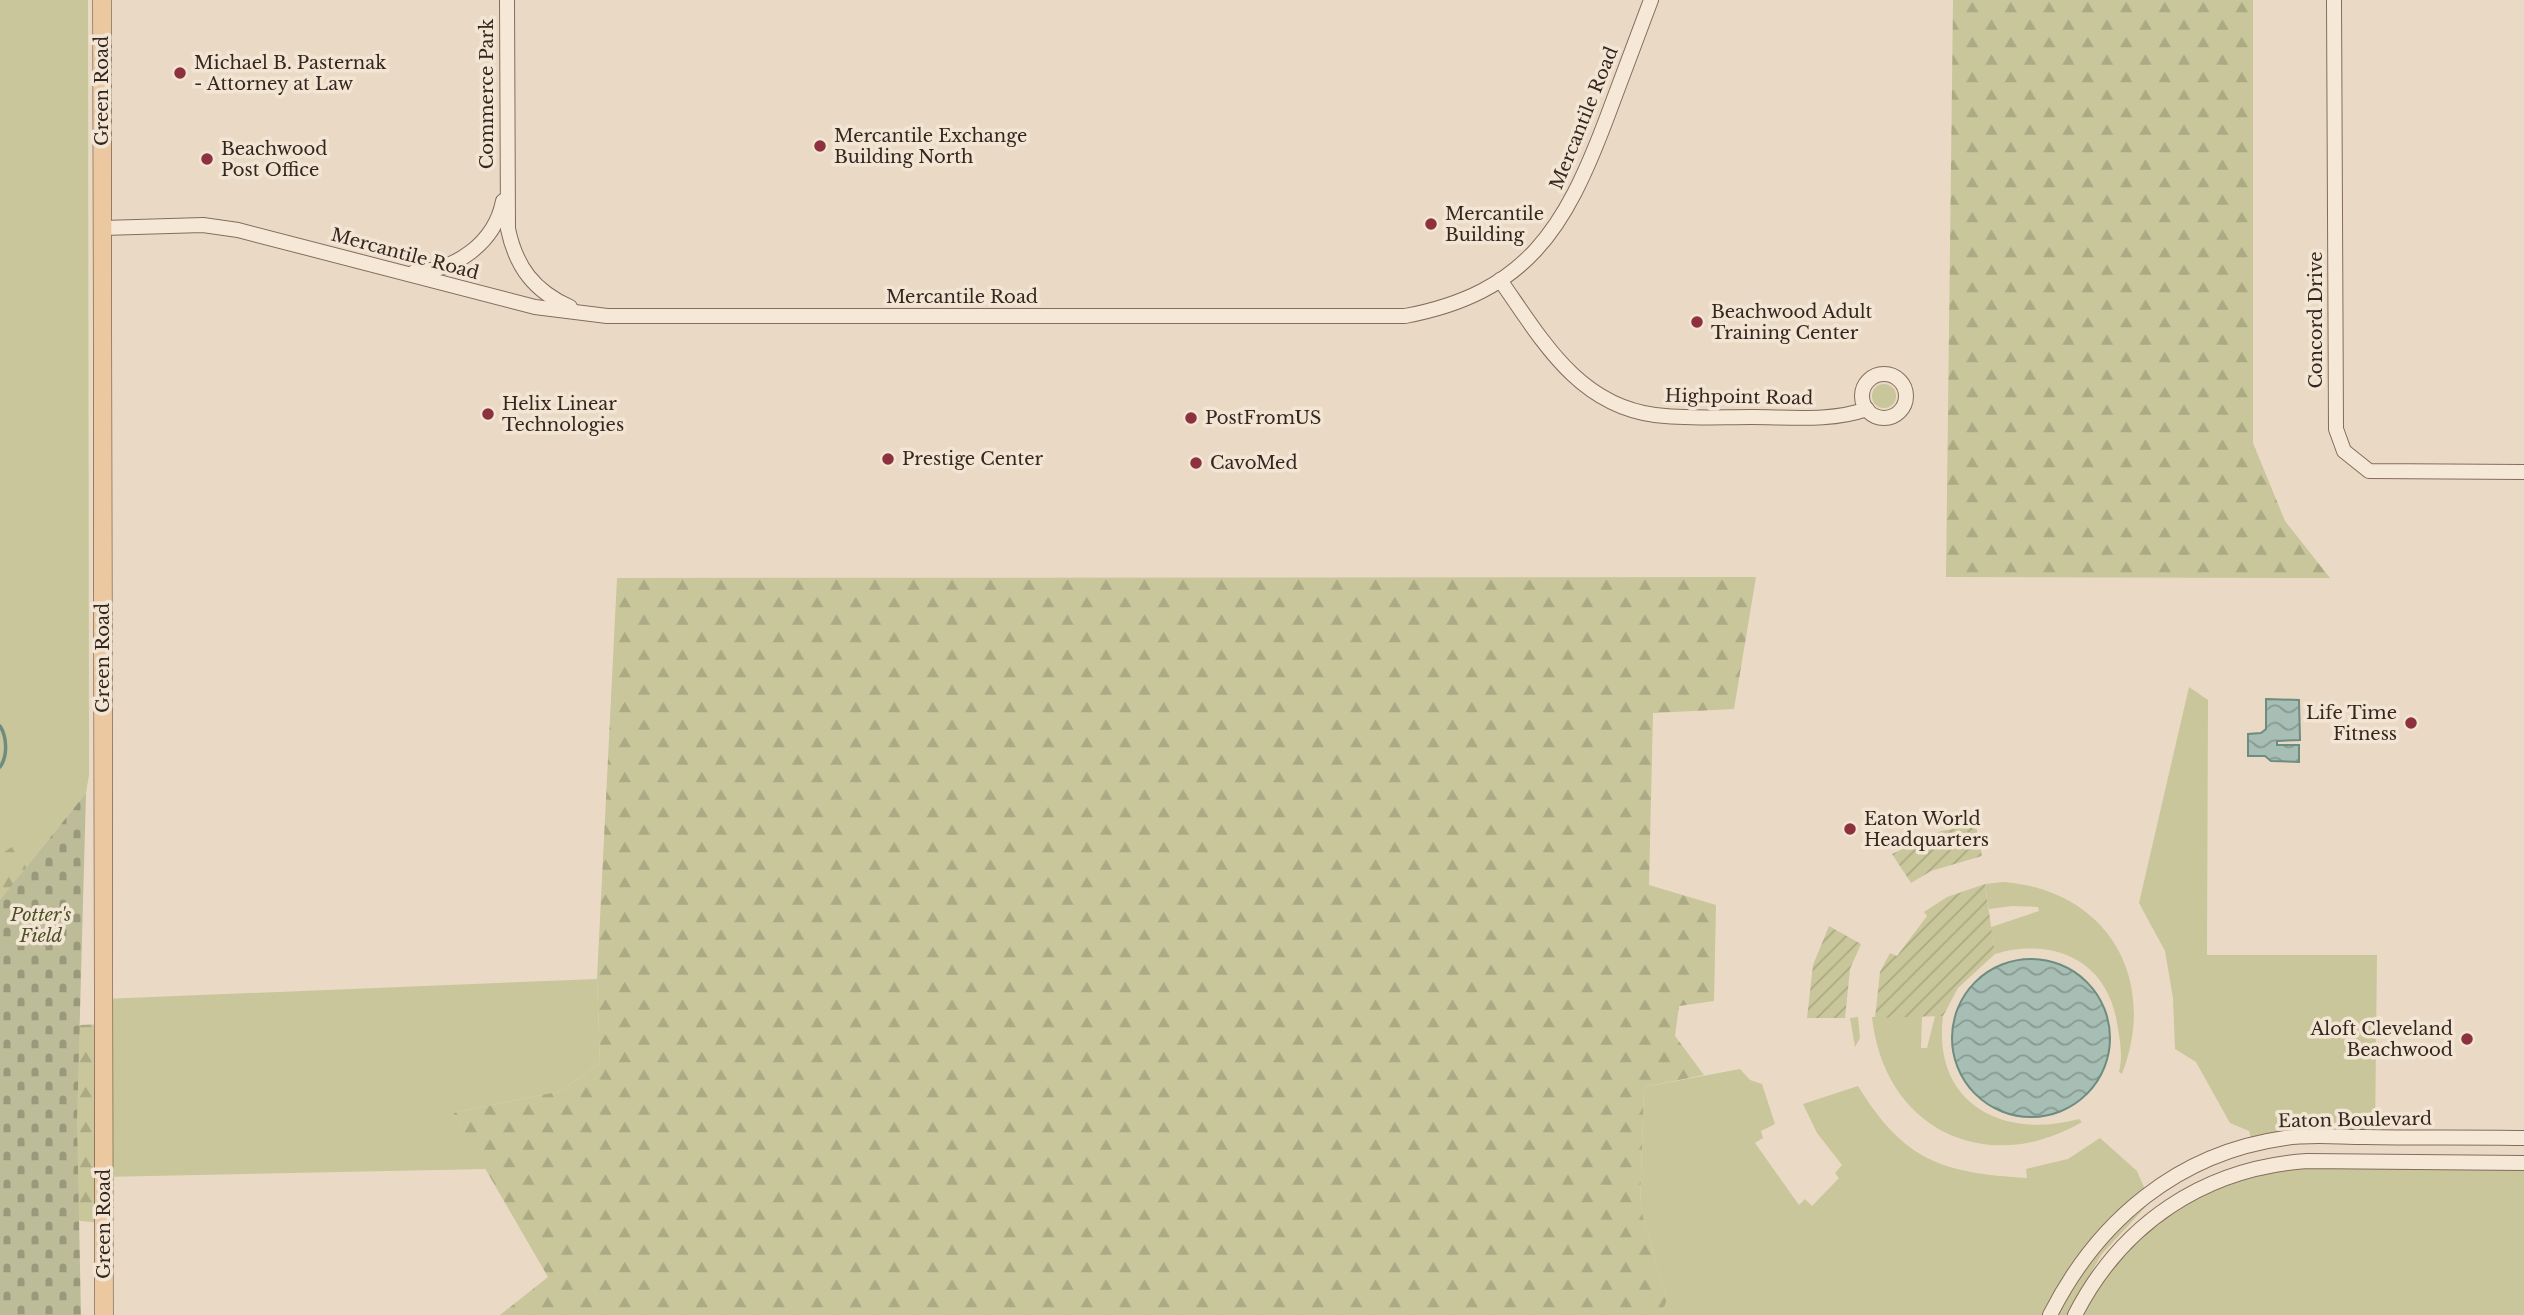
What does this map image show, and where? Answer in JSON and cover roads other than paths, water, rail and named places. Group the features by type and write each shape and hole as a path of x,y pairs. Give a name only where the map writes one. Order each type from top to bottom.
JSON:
{"main road":[{"name":"Green Road","path":"102,0 104,1315"}],"street":[{"name":"Commerce Park","path":"507,0 506,187 508,229 513,251 522,269 547,297 587,314"},
{"name":"Mercantile Road","path":"103,228 203,225 222,228 535,307 587,314 1388,318 1451,306 1500,280 1539,249 1574,197 1651,0"},
{"name":"Concord Drive","path":"2334,0 2336,429 2344,451 2369,471 2524,472"},
{"name":"Commerce Park","path":"398,272 441,268 473,251 496,222 506,187"},
{"name":"Highpoint Road","path":"1500,280 1556,361 1597,395 1628,409 1654,415 1788,417 1845,417 1867,409"},
{"name":"Eaton Boulevard","path":"2050,1315 2078,1265 2119,1217 2171,1176 2220,1154 2289,1137 2524,1138"},
{"path":"2075,1315 2113,1255 2135,1233 2180,1198 2225,1177 2283,1163 2307,1161 2524,1163"}],"water":[{"path":"2266,699 2299,700 2300,740 2277,741 2277,745 2299,745 2299,762 2271,761 2265,756 2248,756 2248,734 2261,733 2266,729"},
{"path":"2031,959 2061,965 2087,982 2104,1008 2110,1038 2104,1068 2087,1094 2061,1111 2031,1117 2001,1111 1975,1094 1958,1068 1952,1038 1958,1008 1975,982 2001,965"}],"waterway":[{"path":"0,726 6,747 0,767"}],"place":[{"name":"Michael B. Pasternak - Attorney at Law","path":"180,73"},
{"name":"Mercantile Exchange Building North","path":"820,146"},
{"name":"Beachwood Post Office","path":"207,159"},
{"name":"Mercantile Building","path":"1431,224"},
{"name":"Beachwood Adult Training Center","path":"1697,322"},
{"name":"Helix Linear Technologies","path":"488,414"},
{"name":"PostFromUS","path":"1191,418"},
{"name":"Prestige Center","path":"888,459"},
{"name":"CavoMed","path":"1196,463"},
{"name":"Life Time Fitness","path":"2411,723"},
{"name":"Eaton World Headquarters","path":"1850,829"},
{"name":"Aloft Cleveland Beachwood","path":"2467,1039"}],"park label":[{"name":"Potter's Field","path":"41,925"}]}
